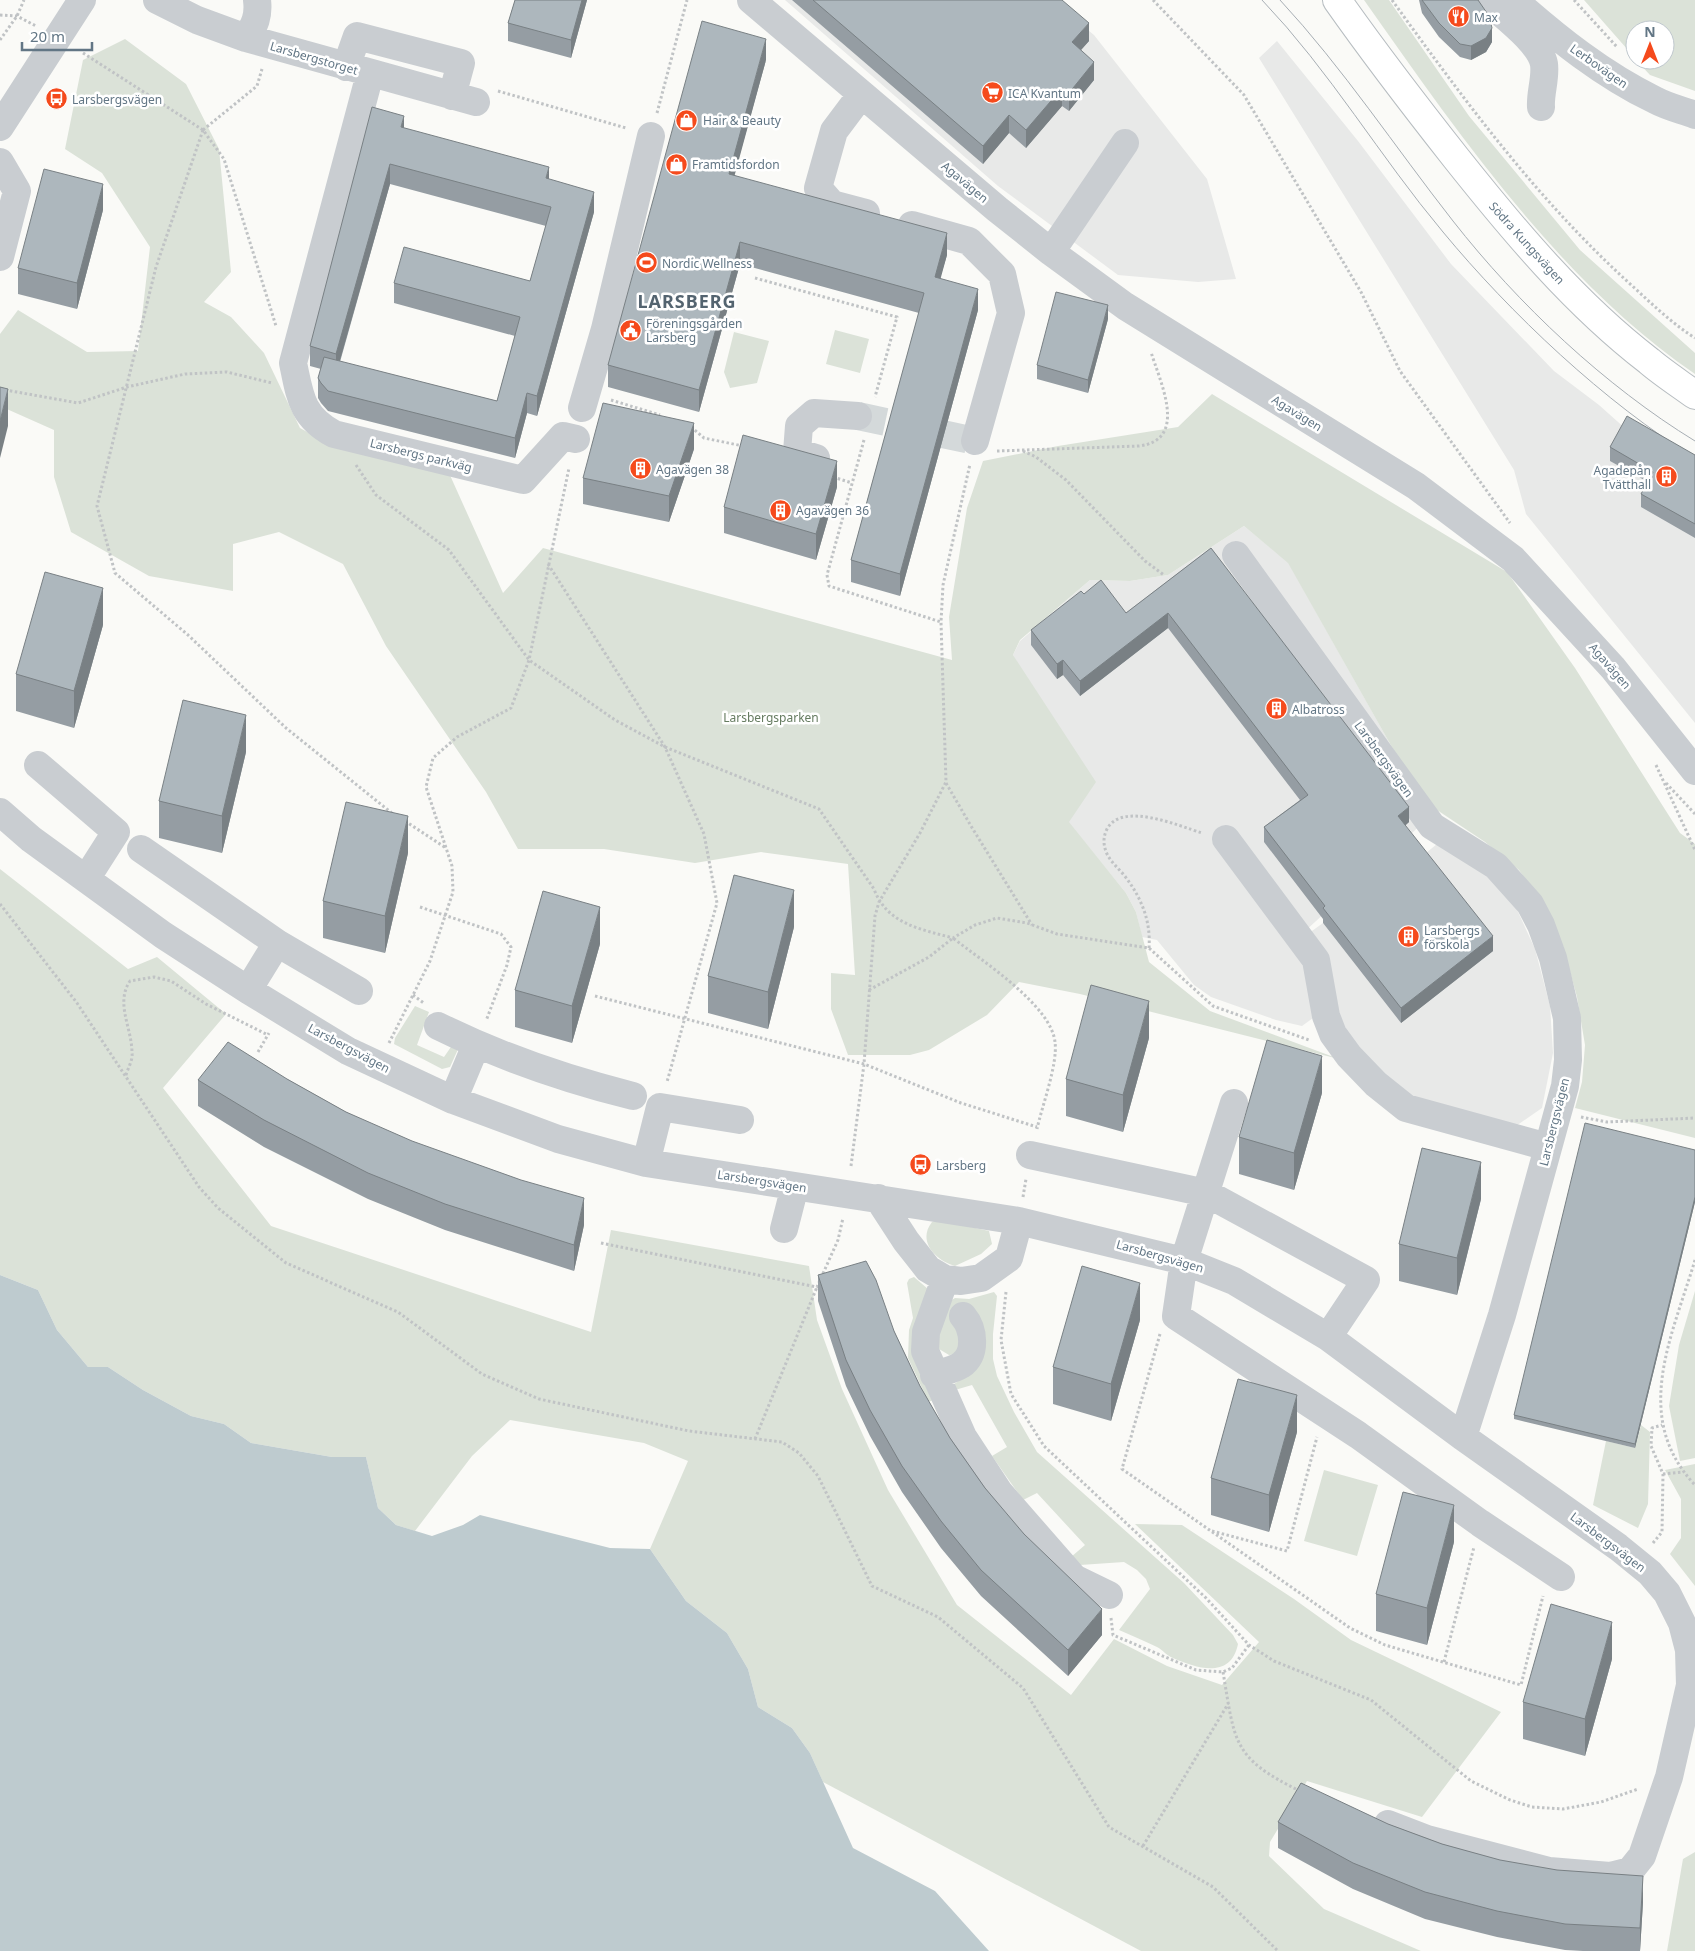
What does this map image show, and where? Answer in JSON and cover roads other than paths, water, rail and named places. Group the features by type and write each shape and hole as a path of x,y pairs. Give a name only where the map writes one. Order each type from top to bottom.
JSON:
{"main road":[{"name":"Södra Kungsvägen","path":"1322,0 1384,67"},
{"name":"Södra Kungsvägen","path":"1337,0 1384,67 1495,208 1574,294 1648,361 1695,394"}],"street":[{"path":"0,127 82,0"},
{"name":"Larsbergstorget","path":"157,0 197,20 257,42 464,99"},
{"path":"257,42 255,25 259,12 258,0"},
{"name":"Agavägen","path":"751,0 861,95 1051,252 1125,306 1416,486 1507,553 1614,668 1695,771"},
{"path":"1486,0 1540,53 1544,70 1540,97 1541,107"},
{"name":"Lerbovägen","path":"1514,0 1546,27 1622,82 1657,102 1695,115"},
{"name":"Larsbergs parkväg","path":"464,99 461,63 357,36 358,70 293,362 301,399 317,424 334,434 523,480 562,436 576,439"},
{"path":"861,95 834,131 818,188 832,204 969,241 1002,274 1011,313 981,450"},
{"path":"584,401 605,329 651,136"},
{"path":"1051,252 1125,143"},
{"path":"0,162 17,191 0,257"},
{"path":"821,467 797,452 799,426 814,413 866,419"},
{"name":"Larsbergsvägen","path":"1236,555 1432,826 1496,866 1513,882 1537,918 1553,958 1567,1018 1569,1039 1565,1086 1502,1315 1463,1437"},
{"path":"38,765 116,832 86,879"},
{"name":"Larsbergsvägen","path":"0,812 31,839 163,935 248,990 348,1051 453,1100 558,1139 646,1163 1019,1221 1184,1261 1234,1281 1328,1337 1463,1437 1632,1558 1650,1573 1666,1593 1682,1623 1689,1650 1690,1685 1669,1777 1642,1856 1630,1871 1610,1876 1549,1872 1427,1839 1362,1815"},
{"path":"1226,839 1316,960 1326,1016 1333,1034 1349,1056 1376,1084 1406,1108 1548,1147"},
{"path":"141,850 277,943 359,991"},
{"path":"248,990 277,943"},
{"path":"438,1026 476,1045 569,1080 633,1096"},
{"path":"453,1100 476,1045"},
{"path":"1234,1104 1184,1261 1176,1316 1323,1412 1480,1523 1555,1573"},
{"path":"646,1163 660,1107 740,1120"},
{"path":"1030,1155 1206,1193 1366,1280 1328,1337"},
{"path":"784,1229 795,1186"},
{"path":"878,1198 906,1241 928,1269 945,1279 961,1281 981,1278 1009,1258 1019,1221"},
{"path":"945,1279 926,1332 924,1351 962,1437 999,1492 1074,1578 1109,1595"},
{"path":"934,1375 960,1366 970,1354 972,1337 968,1322 962,1316"}],"tunnel":[{"path":"858,416 975,441"}],"tram line":[{"path":"1262,0 1287,27 1333,85 1443,232 1498,294 1528,325 1593,384 1661,436 1695,458"},
{"path":"1280,0 1347,80 1478,252 1534,313 1628,395 1695,441"}],"place":[{"name":"Max","path":"1458,17"},
{"name":"ICA Kvantum","path":"992,93"},
{"name":"Larsbergsvägen","path":"56,99"},
{"name":"Hair & Beauty","path":"687,120"},
{"name":"Framtidsfordon","path":"676,164"},
{"name":"Nordic Wellness","path":"646,263"},
{"name":"Föreningsgården Larsberg","path":"630,330"},
{"name":"Agavägen 38","path":"640,469"},
{"name":"Agadepån Tvätthall","path":"1667,477"},
{"name":"Agavägen 36","path":"780,510"},
{"name":"Albatross","path":"1276,709"},
{"name":"Larsbergs förskola","path":"1408,937"},
{"name":"Larsberg","path":"920,1165"}],"district":[{"name":"LARSBERG","path":"687,301"}],"park label":[{"name":"Larsbergsparken","path":"771,717"}]}
